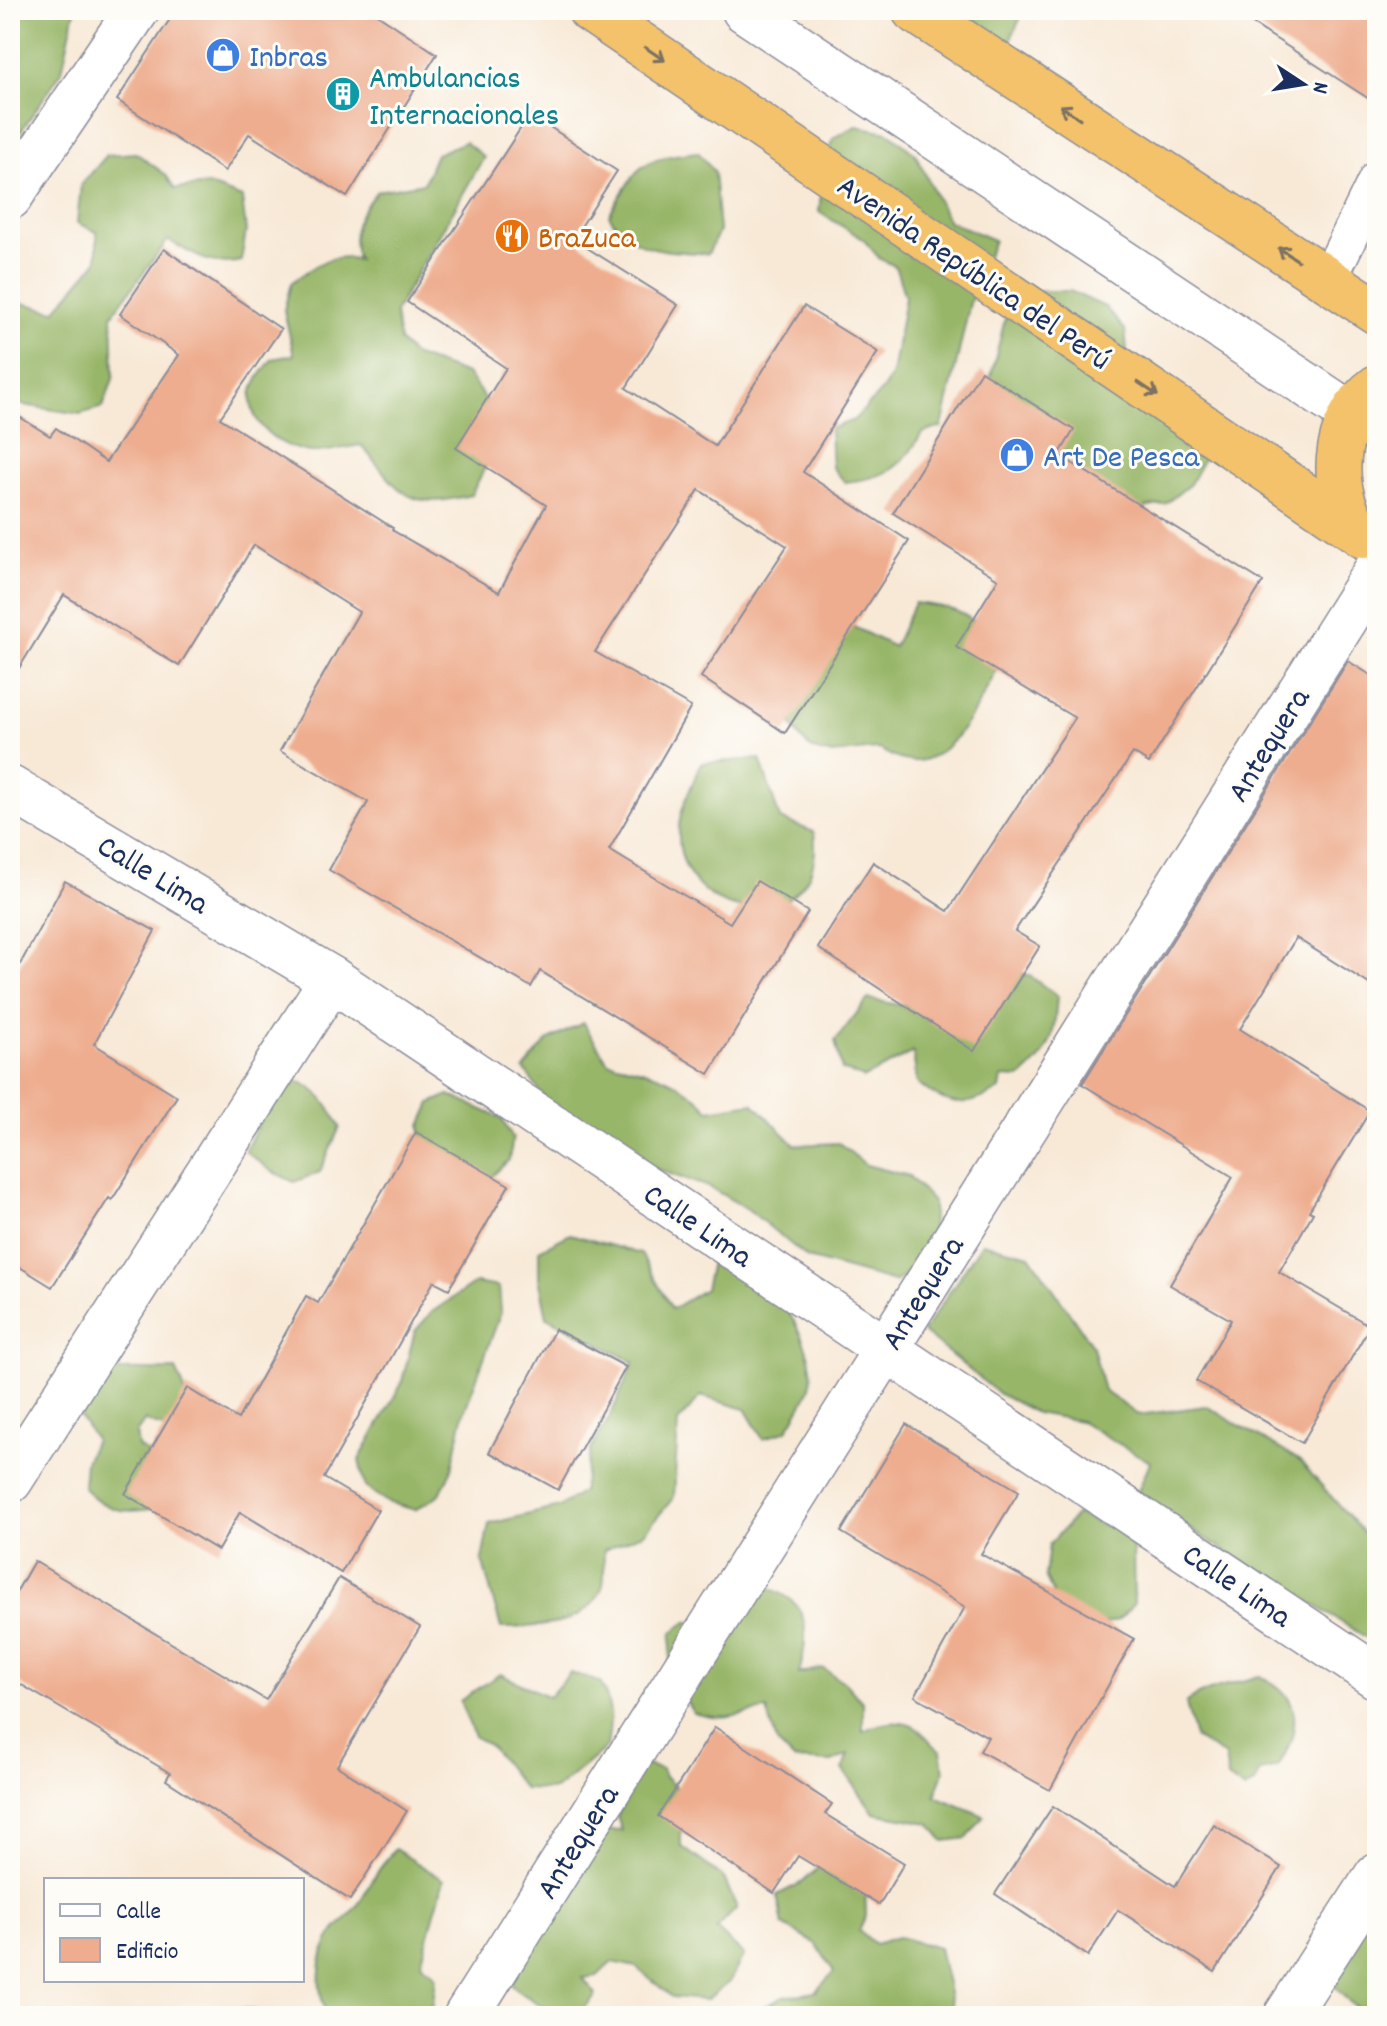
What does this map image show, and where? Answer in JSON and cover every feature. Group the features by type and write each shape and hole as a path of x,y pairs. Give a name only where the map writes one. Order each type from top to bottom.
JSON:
{"highway":[{"name":"Avenida República del Perú","path":"590,10 1371,550"},
{"path":"914,10 1377,312"},
{"path":"1364,401 1340,444 1338,476 1344,505 1371,550"}],"street":[{"path":"10,197 137,10"},
{"path":"744,10 1364,401"},
{"name":"Antequera","path":"466,2016 886,1348 1371,550"},
{"name":"Calle Lima","path":"10,788 332,979 1377,1677"},
{"path":"10,1481 332,979"},
{"path":"1286,2016 1377,1875"}],"lane":[{"path":"1328,280 1377,179"}],"green space":[{"path":"10,10 75,10 62,71 10,147"},
{"path":"928,10 1018,10 1022,15 999,64"},
{"path":"856,126 888,132 916,155 948,221 994,240 970,303 942,427 922,433 907,455 891,470 871,478 845,482 832,467 830,429 854,420 882,391 892,375 905,297 895,266 880,259 863,239 819,212 824,166 834,138"},
{"path":"465,142 484,157 395,312 399,341 413,355 467,374 489,407 495,434 488,461 471,495 431,501 406,494 396,486 361,445 311,452 278,440 268,433 254,414 252,391 272,359 294,355 284,310 291,283 331,259 358,260 354,240 357,223 377,191 424,183 436,154"},
{"path":"698,152 714,172 719,231 708,254 652,248 618,228 609,215 642,167 663,158"},
{"path":"136,153 166,175 175,189 208,185 242,198 246,231 241,261 211,261 168,240 112,315 114,376 103,407 80,414 10,403 10,300 55,311 97,261 97,232 77,223 81,185 107,155"},
{"path":"1036,291 1070,291 1105,307 1125,330 1128,361 1201,438 1203,460 1190,484 1165,504 1116,513 1068,453 990,430 987,392 1006,315"},
{"path":"914,603 946,608 969,618 986,635 993,648 1000,664 968,722 954,740 938,753 921,760 902,760 880,749 829,754 809,747 791,723 844,622 894,647"},
{"path":"760,759 780,819 814,832 812,866 798,890 776,904 750,908 723,902 700,886 684,861 679,827 701,763"},
{"path":"1003,969 1030,976 1057,996 1050,1042 1039,1060 1020,1078 1002,1077 1000,1089 988,1096 957,1103 938,1097 917,1083 913,1052 864,1078 842,1070 835,1041 868,999 937,1012"},
{"path":"583,1023 608,1062 676,1083 709,1110 753,1103 795,1145 839,1143 866,1165 909,1176 933,1202 931,1240 923,1258 894,1282 808,1258 749,1210 709,1187 610,1154 548,1103 524,1069 547,1041"},
{"path":"282,1076 303,1083 318,1094 340,1127 320,1172 294,1182 271,1171 245,1151"},
{"path":"449,1095 501,1118 513,1138 509,1160 487,1181 422,1152 421,1126 431,1103"},
{"path":"570,1234 641,1254 672,1309 705,1289 711,1262 759,1282 787,1310 801,1336 810,1363 810,1387 787,1430 763,1439 745,1409 701,1396 678,1422 674,1497 644,1533 604,1550 603,1584 595,1601 573,1618 544,1625 501,1628 482,1560 489,1524 559,1507 582,1492 591,1449 611,1415 634,1362 547,1317 539,1278 539,1250"},
{"path":"982,1243 1030,1255 1093,1347 1104,1391 1138,1415 1206,1406 1299,1460 1365,1535 1377,1541 1377,1644 1136,1496 1150,1462 1080,1421 1036,1413 999,1394 923,1332"},
{"path":"475,1283 499,1287 501,1312 463,1415 452,1469 440,1494 415,1510 387,1502 365,1487 359,1460 401,1385 415,1331 432,1312"},
{"path":"176,1370 184,1388 184,1424 164,1427 145,1420 136,1433 138,1447 153,1456 152,1509 123,1510 98,1501 83,1487 85,1462 95,1440 80,1417 89,1398 106,1376 115,1372"},
{"path":"1077,1514 1101,1525 1117,1526 1133,1546 1134,1604 1118,1620 1097,1626 1059,1607 1045,1576 1049,1545"},
{"path":"756,1581 787,1597 798,1607 805,1635 799,1674 822,1668 844,1682 863,1703 863,1731 883,1724 905,1724 918,1729 941,1751 944,1772 935,1796 984,1816 967,1838 944,1841 929,1823 874,1813 843,1769 849,1754 832,1762 794,1760 777,1743 767,1710 724,1718 693,1713 669,1671 672,1632 687,1622 697,1622"},
{"path":"570,1673 600,1682 610,1714 607,1747 555,1790 524,1789 492,1748 474,1736 460,1701 500,1674 549,1697"},
{"path":"1259,1676 1274,1684 1291,1703 1294,1727 1278,1767 1259,1772 1256,1782 1245,1790 1228,1778 1225,1756 1195,1738 1186,1703 1211,1689"},
{"path":"642,1764 662,1769 665,1777 681,1793 681,1846 724,1878 737,1908 716,1929 744,1955 729,1982 706,2000 672,1997 636,1967 612,1962 597,1976 583,1978 596,1994 583,2009 571,2016 557,2013 523,1994 509,1982 595,1830 622,1831 617,1817"},
{"path":"395,1849 444,1880 421,1963 436,1975 433,2004 426,2016 328,2016 320,1986 321,1963 327,1942 355,1909"},
{"path":"831,1856 865,1884 866,1916 859,1931 875,1944 898,1937 939,1948 954,2016 747,2016 783,1997 815,1992 834,1972 816,1944 783,1925 777,1895 803,1882"},
{"path":"1377,1906 1377,2016 1359,2009 1333,1984 1336,1968"},
{"path":"246,2009 280,2016 201,2016 203,2011"}],"building":[{"path":"176,10 371,10 437,54 347,197 249,134 225,171 117,100"},
{"path":"1231,10 1377,10 1377,104"},
{"path":"530,114 617,171 573,239 678,305 626,388 715,446 804,306 878,352 803,472 909,541 785,733 701,677 787,546 699,490 595,652 691,707 609,850 730,923 757,881 808,912 709,1074 540,971 531,987 329,870 368,802 280,751 359,612 254,545 179,666 64,595 10,683 10,411 50,436 56,428 106,462 179,355 120,314 164,249 281,329 220,418 392,530 499,592 546,505 456,448 506,368 407,302"},
{"path":"981,371 1074,430 1059,455 1263,582 1149,763 1133,753 1015,931 1040,946 974,1051 818,948 873,862 948,911 1075,718 956,647 998,579 893,513"},
{"path":"1348,661 1377,679 1377,989 1296,938 1240,1029 1370,1111 1309,1211 1313,1213 1279,1272 1370,1326 1302,1443 1196,1381 1231,1320 1170,1285 1233,1177 1082,1084"},
{"path":"65,881 155,931 94,1044 177,1096 112,1200 109,1198 52,1287 10,1261 10,983"},
{"path":"416,1132 509,1185 449,1289 434,1281 324,1478 378,1510 341,1573 240,1512 218,1550 125,1494 187,1388 238,1419 306,1296 318,1303"},
{"path":"555,1329 626,1367 558,1490 489,1452"},
{"path":"906,1424 1019,1491 981,1554 1134,1639 1050,1790 980,1751 988,1737 915,1696 965,1607 841,1532"},
{"path":"34,1561 266,1700 339,1578 420,1627 337,1766 407,1811 350,1900 166,1780 170,1773 10,1678 10,1603"},
{"path":"715,1727 832,1804 825,1814 904,1863 879,1905 798,1856 774,1893 658,1816"},
{"path":"1053,1806 1175,1886 1214,1825 1281,1867 1215,1972 1118,1910 1088,1956 995,1894"}],"place":[{"name":"Inbras","path":"223,55"},
{"name":"Ambulancias Internacionales","path":"343,94"},
{"name":"BraZuca","path":"512,236"},
{"name":"Art De Pesca","path":"1017,455"}]}
